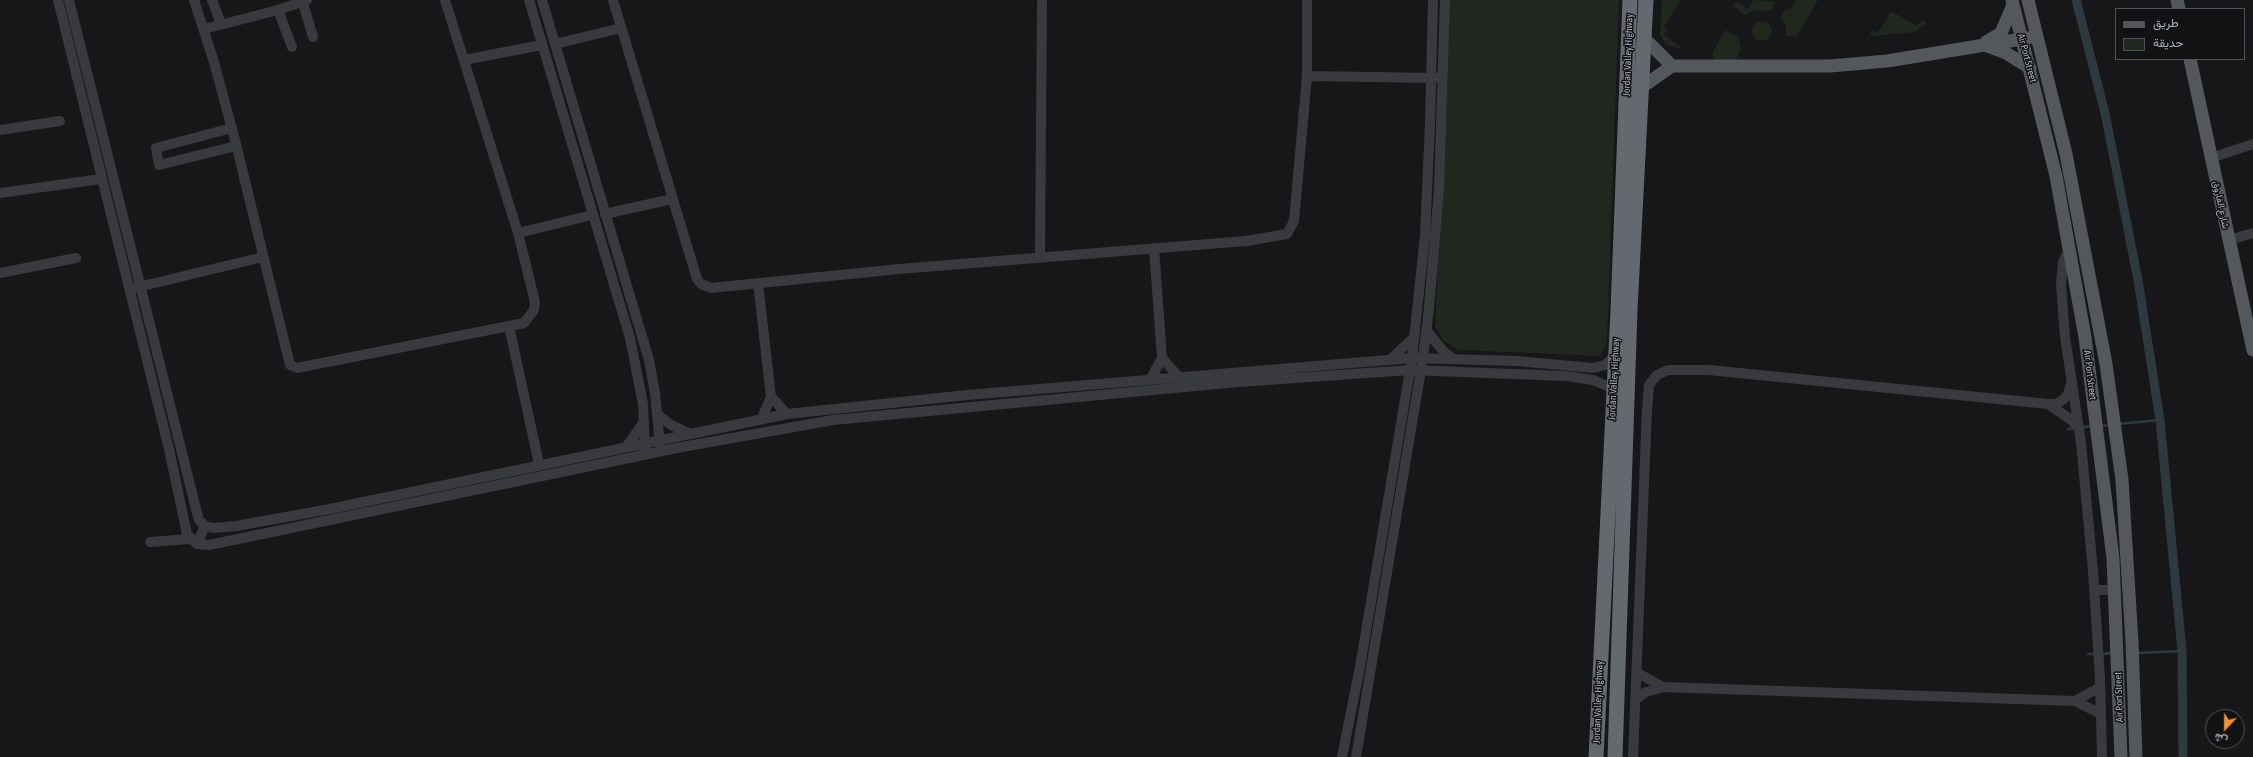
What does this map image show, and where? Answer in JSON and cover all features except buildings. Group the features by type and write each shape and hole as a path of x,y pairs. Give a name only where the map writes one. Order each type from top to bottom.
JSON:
{"highway":[{"name":"Jordan Valley Highway","path":"1615,757 1630,0"},
{"name":"Jordan Valley Highway","path":"1596,757 1615,356 1624,310 1642,87 1646,0"}],"main road":[{"name":"Air Port Street","path":"2028,0 2066,154 2106,364 2122,480 2132,642 2136,757"},
{"path":"1982,44 2001,33 2012,2"},
{"name":"Air Port Street","path":"2012,2 2046,132 2070,248 2085,337 2104,477 2115,590 2121,757"},
{"path":"1642,87 1672,66 1830,66 1887,61 1982,44 2021,40 2037,36"},
{"path":"1645,39 1672,66"},
{"path":"1982,44 2006,53 2030,68"},
{"name":"شارع الفاروق","path":"2190,60 2253,350"}],"street":[{"path":"58,0 128,290 169,449 187,534 194,541"},
{"path":"69,0 196,509 199,520 205,526 213,528 236,526 330,509 539,464 786,414 967,394 1392,358 1454,359 1593,368 1605,365 1615,356"},
{"path":"194,0 204,28 232,128 262,257 290,365 293,368 524,323 531,318 535,302 518,233 445,0"},
{"path":"212,0 222,24"},
{"path":"204,28 278,10 304,0 313,37"},
{"path":"528,0 630,338 644,404 645,454"},
{"path":"542,0 648,360 658,414 661,451"},
{"path":"614,0 620,28 697,279 701,284 711,288 1040,257 1246,241 1287,234 1294,221 1307,76 1307,0"},
{"path":"1040,257 1042,0"},
{"path":"1356,757 1420,370 1414,337 1425,235 1433,0"},
{"path":"1342,757 1360,667 1410,370 1418,358 1426,330 1436,231 1445,0"},
{"path":"278,10 292,47"},
{"path":"555,44 620,28"},
{"path":"464,60 542,45"},
{"path":"1307,76 1443,78"},
{"path":"0,130 60,120"},
{"path":"232,128 156,148 159,165 236,146"},
{"path":"2211,158 2253,144"},
{"path":"0,193 101,179"},
{"path":"605,214 672,199"},
{"path":"518,233 592,215"},
{"path":"2229,240 2253,233"},
{"path":"1151,378 1162,358 1154,248"},
{"path":"2070,248 2063,262 2061,278 2065,337 2080,430 2094,590 2100,687 2102,757"},
{"path":"128,290 262,257"},
{"path":"0,273 76,258"},
{"path":"758,283 771,397 762,418"},
{"path":"509,326 539,464"},
{"path":"1426,330 1444,352 1454,359"},
{"path":"1392,358 1414,337"},
{"path":"1162,358 1178,376"},
{"path":"150,542 194,541 219,543 645,454 840,419 1238,382 1410,370 1566,376 1593,380 1614,389"},
{"path":"1633,757 1647,410 1649,385 1657,375 1668,370 1708,370 2048,404 2056,404 2064,399 2068,394 2072,381"},
{"path":"771,397 786,414"},
{"path":"2048,404 2073,421 2080,430"},
{"path":"658,414 671,425 692,434"},
{"path":"626,447 644,422"},
{"path":"194,541 205,526"},
{"path":"2094,590 2115,590"},
{"path":"1636,672 1663,686"},
{"path":"1635,700 1646,692 1663,686 2075,701 2101,714"},
{"path":"2075,701 2100,687"}],"green space":[{"path":"1450,0 1619,0 1607,340 1601,356 1459,350 1444,341 1435,327"},
{"path":"1662,0 1680,0 1664,27 1667,30 1664,35 1685,50 1666,45 1660,35"},
{"path":"1754,0 1776,2 1770,11 1755,10 1745,15 1733,6 1736,1 1748,9"},
{"path":"1796,0 1818,0 1796,37 1786,35 1785,25 1781,17 1786,8 1789,10"},
{"path":"1891,11 1917,26 1923,20 1926,24 1914,32 1874,36 1870,34 1872,30 1878,33"},
{"path":"1762,21 1769,24 1772,31 1769,38 1762,41 1755,38 1752,31 1755,24"},
{"path":"1725,30 1738,37 1741,49 1735,62 1713,60 1713,52"}],"waterway":[{"path":"2076,0 2105,113 2138,280 2160,420 2182,651 2183,757"},
{"path":"2118,424 2160,420"},
{"path":"2100,426 2111,425"},
{"path":"2080,428 2091,426"},
{"path":"2068,429 2075,428"},
{"path":"2137,653 2182,651"},
{"path":"2101,654 2112,653"},
{"path":"2088,654 2096,654"}]}
